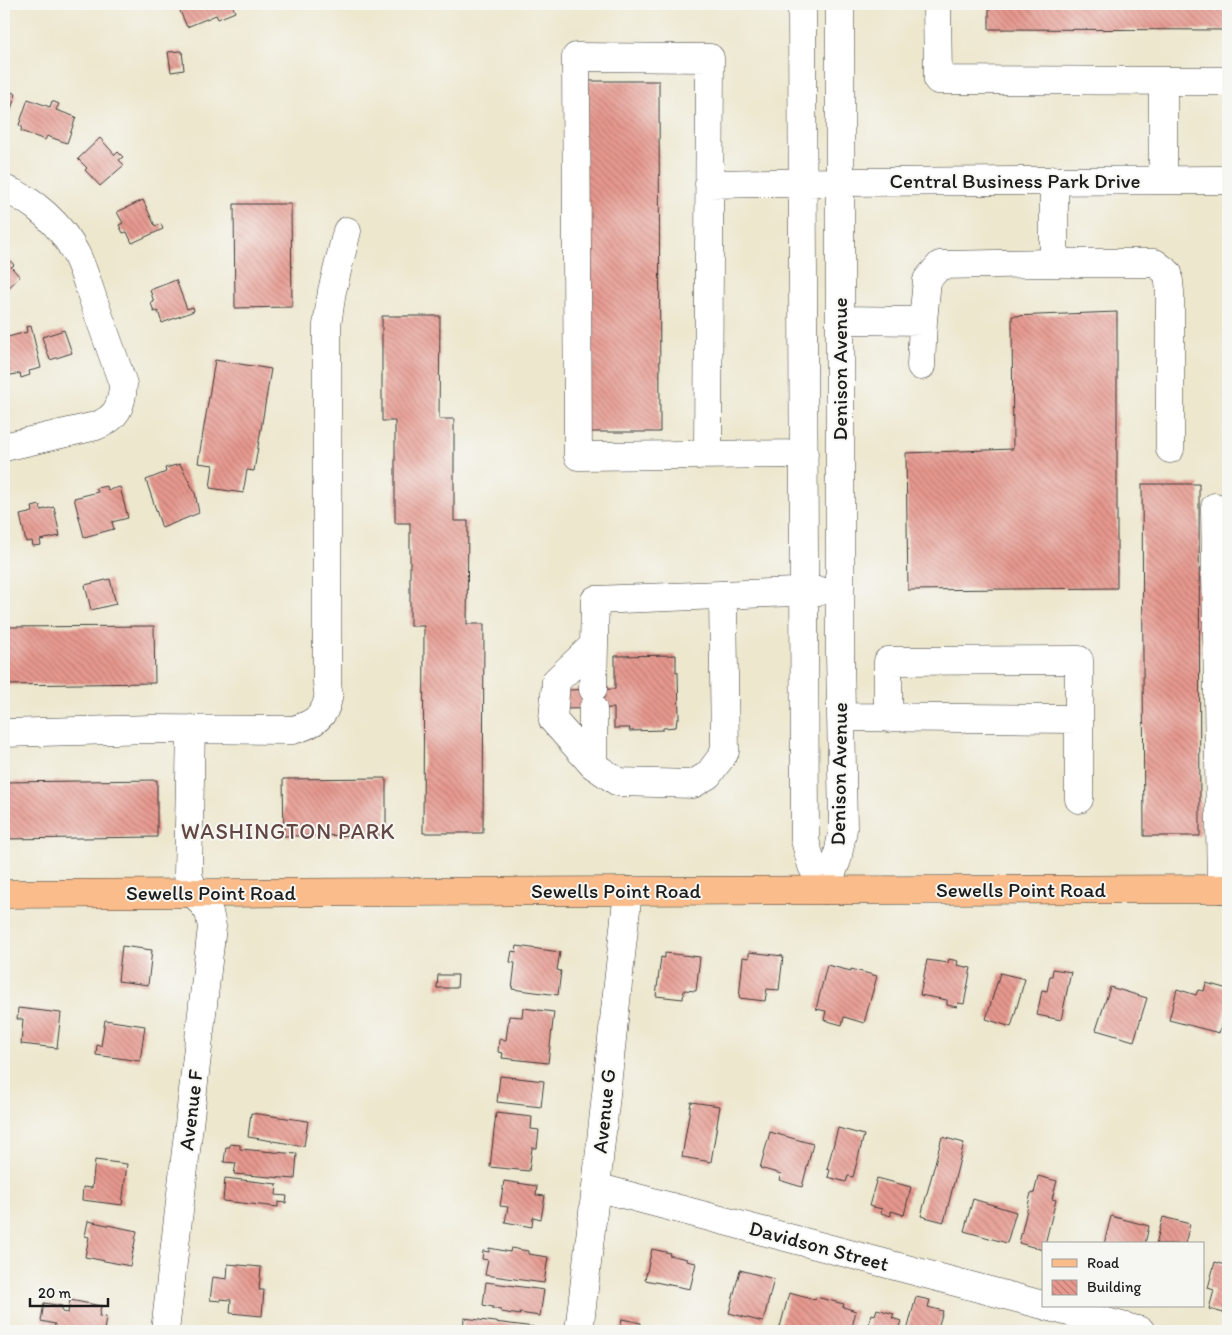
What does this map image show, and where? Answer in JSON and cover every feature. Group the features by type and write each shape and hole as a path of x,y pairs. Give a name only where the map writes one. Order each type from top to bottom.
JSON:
{"main road":[{"name":"Sewells Point Road","path":"4,894 1224,889"}],"street":[{"name":"Denison Avenue","path":"802,4 805,840 812,866 825,890"},
{"name":"Denison Avenue","path":"825,890 837,860 843,829 840,590 840,4"},
{"path":"937,4 938,80 1228,81"},
{"path":"708,455 710,58 576,57 578,456 708,455 804,454"},
{"path":"1163,81 1163,180"},
{"path":"1054,180 1054,263"},
{"name":"Central Business Park Drive","path":"709,184 1228,180"},
{"path":"4,189 23,198 42,212 62,233 76,254 123,384 122,400 115,413 103,423 4,447"},
{"path":"4,733 152,729 292,730 304,728 317,720 325,708 328,697 327,325 332,291 347,231"},
{"path":"921,366 927,280 940,265 1155,263 1168,273 1170,292 1170,449"},
{"path":"840,320 923,321"},
{"path":"1214,508 1224,889"},
{"path":"593,764 595,600 840,590"},
{"path":"594,645 556,681 553,720 593,764 618,782 693,784 708,775 725,752 723,595"},
{"path":"888,718 888,660 1079,660 1079,799"},
{"path":"841,717 1079,719"},
{"name":"Avenue F","path":"165,1331 212,928 209,912 195,894 188,875 191,730"},
{"name":"Avenue G","path":"579,1331 628,890"},
{"name":"Davidson Street","path":"596,1187 1042,1305"},
{"name":"Davidson Street","path":"1053,1308 1141,1331"}],"building":[{"path":"177,4 232,4 235,12 218,19 216,15 187,27"},
{"path":"989,4 1228,4 1228,30 989,29"},
{"path":"182,51 184,70 171,72 168,52"},
{"path":"582,81 659,81 660,432 583,432"},
{"path":"4,89 16,94 4,125"},
{"path":"28,99 50,107 52,101 59,104 56,110 76,117 67,143 47,136 45,140 21,131 22,126 19,125"},
{"path":"100,138 115,155 118,152 123,157 119,160 124,165 100,186 85,170 87,168 78,159"},
{"path":"143,200 155,226 161,224 163,229 132,243 127,232 123,233 119,225 123,223 117,212"},
{"path":"234,204 291,204 292,307 235,308"},
{"path":"4,254 14,265 11,267 20,277 4,292"},
{"path":"176,280 187,309 193,307 194,311 162,323 158,311 154,312 151,303 154,302 150,290"},
{"path":"1117,312 1117,588 908,590 906,453 1013,449 1012,316"},
{"path":"382,316 440,316 439,419 454,419 454,521 468,521 467,624 484,624 483,833 423,833 424,626 410,626 410,523 395,523 395,421 382,421"},
{"path":"31,326 41,368 29,371 30,375 21,378 20,373 7,376 4,362 4,338 27,332 26,327"},
{"path":"64,330 72,353 50,360 42,337"},
{"path":"215,360 271,369 254,471 247,470 243,493 210,488 213,465 198,463"},
{"path":"180,464 195,493 199,513 162,528 146,480 166,472 165,468"},
{"path":"1142,484 1199,484 1200,836 1144,836"},
{"path":"107,486 108,490 120,487 128,518 112,522 114,529 84,537 74,498 98,492 96,488"},
{"path":"40,505 41,510 54,507 60,536 40,540 41,545 33,546 32,541 26,542 20,515 33,512 32,507"},
{"path":"110,579 116,604 91,610 85,585"},
{"path":"154,626 155,683 4,685 4,627"},
{"path":"676,655 679,719 677,719 676,727 663,728 663,730 629,731 630,728 614,728 614,708 565,709 564,690 615,689 615,656"},
{"path":"386,778 386,835 284,836 283,779"},
{"path":"157,780 157,837 4,839 4,782"},
{"path":"122,946 152,950 148,985 118,981"},
{"path":"517,946 560,952 557,970 561,971 558,995 512,989 515,963 510,962 512,951 516,952"},
{"path":"749,952 783,956 779,990 767,989 765,1001 739,998 743,957 749,958"},
{"path":"665,953 700,957 696,991 684,990 683,999 656,996 661,957 665,958"},
{"path":"949,959 958,961 957,965 971,968 964,1004 958,1003 957,1007 947,1005 947,1000 920,995 927,960 948,963"},
{"path":"827,965 877,976 864,1023 844,1017 842,1025 824,1020 826,1011 816,1009"},
{"path":"1053,969 1071,972 1061,1020 1037,1015 1042,990 1047,991"},
{"path":"1000,973 1025,979 1011,1027 986,1019"},
{"path":"438,975 458,975 457,988 437,988"},
{"path":"1206,983 1228,989 1228,1000 1219,1033 1169,1020 1177,989 1196,995 1198,990 1204,991"},
{"path":"1110,987 1147,998 1134,1041 1096,1030"},
{"path":"18,1008 61,1013 57,1048 21,1044 23,1019 17,1019"},
{"path":"523,1008 554,1012 548,1063 502,1058 503,1053 498,1052 499,1039 506,1040 509,1016 522,1017"},
{"path":"105,1020 145,1026 140,1061 96,1055 97,1045 101,1046"},
{"path":"500,1076 544,1081 541,1107 497,1102"},
{"path":"691,1102 720,1106 711,1162 682,1157"},
{"path":"251,1113 308,1121 304,1146 248,1137"},
{"path":"496,1113 532,1117 531,1129 539,1130 537,1148 532,1148 529,1171 490,1167"},
{"path":"838,1128 864,1135 853,1177 848,1176 846,1182 828,1177 830,1170 827,1169"},
{"path":"770,1132 813,1144 802,1187 779,1180 781,1174 760,1168"},
{"path":"942,1137 964,1143 944,1222 921,1216"},
{"path":"230,1144 240,1145 240,1149 297,1154 295,1179 234,1174 236,1163 224,1162 226,1147 230,1147"},
{"path":"95,1160 127,1164 122,1205 82,1200 83,1187 92,1188"},
{"path":"1038,1176 1057,1181 1052,1199 1056,1200 1046,1242 1042,1242 1042,1250 1019,1243 1031,1193 1034,1194"},
{"path":"225,1178 277,1184 276,1195 287,1196 286,1203 278,1202 278,1207 223,1201"},
{"path":"877,1178 911,1187 904,1215 891,1211 891,1216 881,1213 882,1209 869,1206"},
{"path":"504,1181 537,1186 536,1195 545,1196 541,1219 533,1217 532,1227 505,1222 508,1207 500,1206"},
{"path":"973,1199 1016,1212 1007,1243 964,1231"},
{"path":"1111,1216 1149,1226 1145,1242 1104,1242"},
{"path":"1163,1217 1190,1224 1186,1242 1157,1242"},
{"path":"88,1221 137,1231 130,1266 85,1257 89,1237 85,1236"},
{"path":"489,1248 510,1252 511,1248 528,1251 528,1254 548,1257 544,1283 485,1275 488,1260 482,1259 483,1251 489,1252"},
{"path":"652,1249 670,1253 669,1255 696,1263 690,1289 645,1280"},
{"path":"1228,1261 1228,1310 1225,1309 1224,1313 1209,1309 1214,1290 1208,1288 1215,1262 1226,1265"},
{"path":"228,1264 261,1267 259,1290 264,1290 262,1316 230,1313 231,1300 210,1300 213,1277 227,1279"},
{"path":"740,1270 774,1279 763,1322 729,1313"},
{"path":"486,1282 544,1290 540,1316 501,1312 501,1310 483,1305"},
{"path":"789,1293 815,1300 816,1297 844,1304 843,1307 856,1311 851,1331 794,1331 780,1327"},
{"path":"916,1297 930,1300 928,1307 943,1311 937,1331 907,1331"},
{"path":"70,1300 101,1306 99,1316 106,1317 104,1331 54,1331 55,1324 41,1321 44,1303 62,1306 62,1312 68,1313"},
{"path":"877,1309 894,1314 892,1318 901,1321 898,1331 867,1331 872,1314 875,1315"},
{"path":"464,1318 534,1327 534,1331 463,1331"},
{"path":"622,1319 641,1323 640,1331 620,1331"}],"district":[{"name":"WASHINGTON PARK","path":"288,831"}]}
